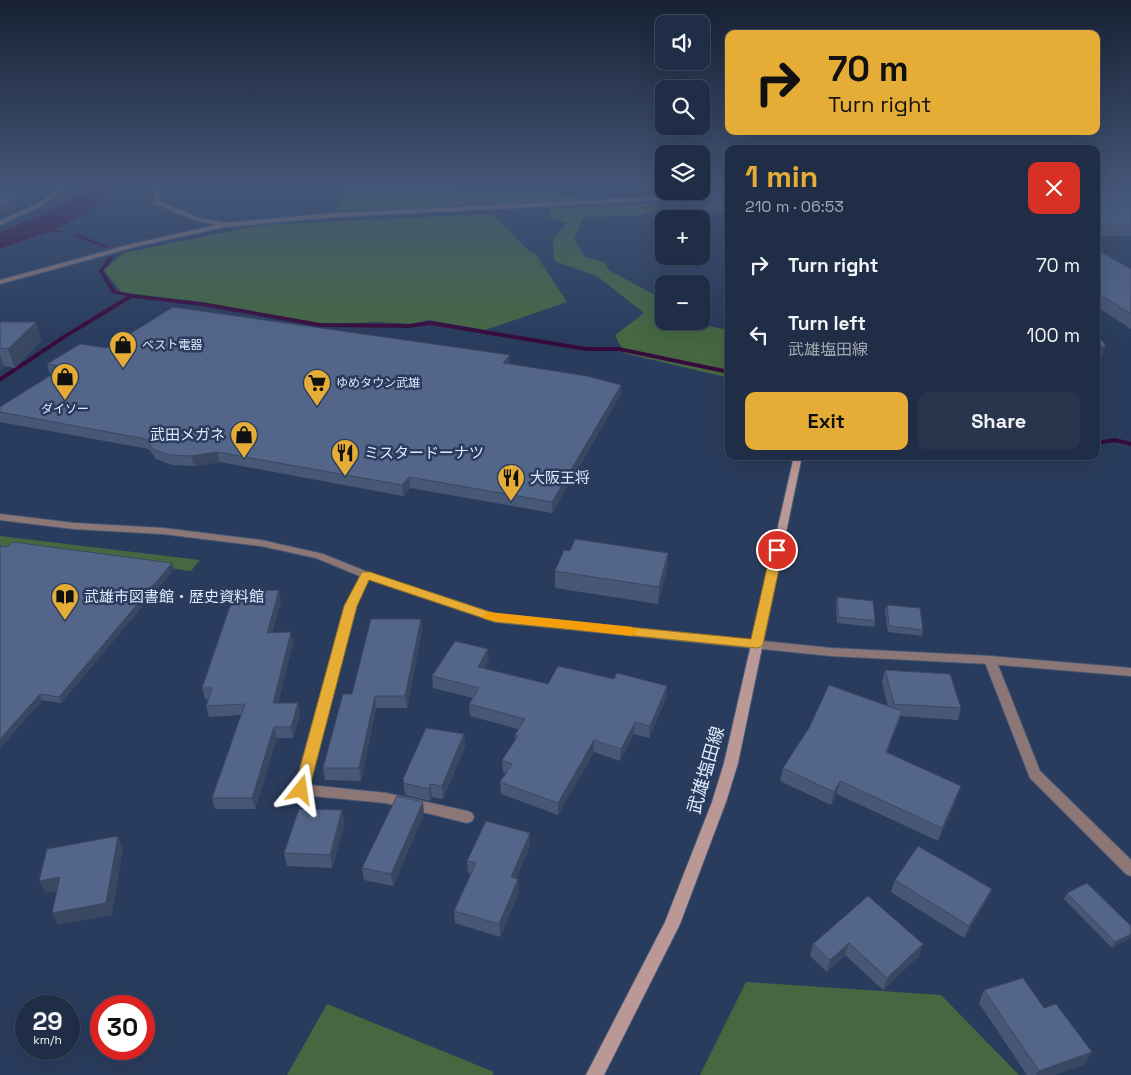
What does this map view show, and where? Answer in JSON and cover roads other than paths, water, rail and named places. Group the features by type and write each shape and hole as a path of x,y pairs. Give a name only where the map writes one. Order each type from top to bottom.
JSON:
{"main road":[{"name":"武雄塩田線","path":"595,1075 672,924 716,810 731,763 797,460"}],"street":[{"path":"0,282 165,238"},
{"path":"0,517 74,526 163,531 261,543 319,556 366,575 495,618 831,652 990,660 1131,672"},
{"path":"366,575 350,606 301,790 386,798 467,817"},
{"path":"990,660 1035,774 1131,870"}],"waterway":[{"path":"0,241 7,238"},
{"path":"84,238 108,247"},
{"path":"112,257 101,271 114,292 131,296"},
{"path":"0,380 67,335 131,296"},
{"path":"131,296 202,304 320,325 409,326 430,323 586,349 619,349 725,371"},
{"path":"1100,442 1115,440 1131,444"}],"place":[{"name":"ベスト電器","path":"123,369"},
{"name":"ダイソー","path":"65,401"},
{"name":"ゆめタウン武雄","path":"317,407"},
{"name":"武田メガネ","path":"244,459"},
{"name":"ミスタードーナツ","path":"345,477"},
{"name":"大阪王将","path":"511,502"},
{"name":"武雄市図書館・歴史資料館","path":"65,621"}]}
